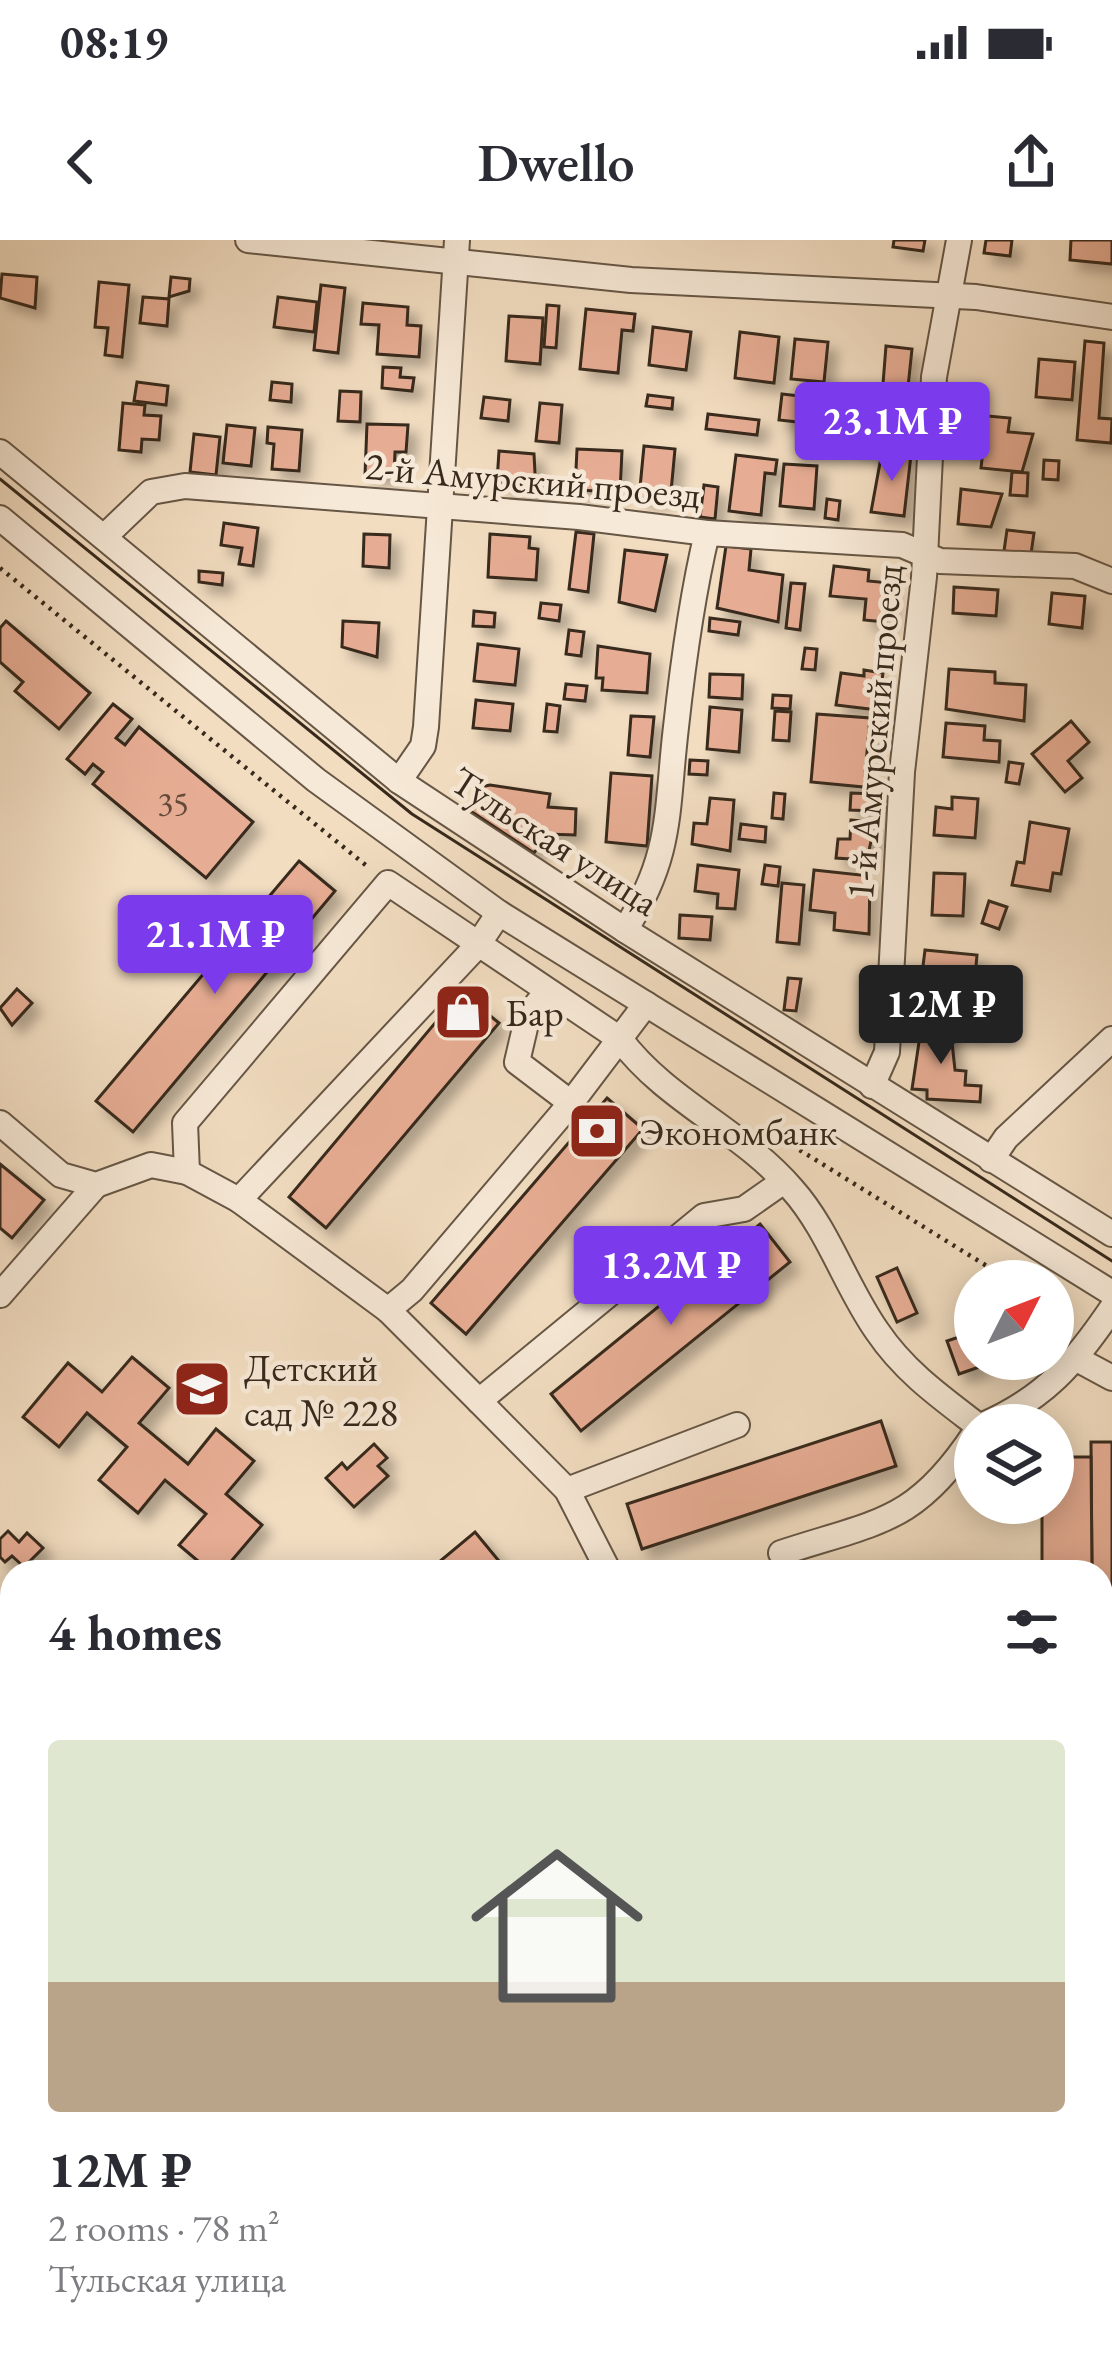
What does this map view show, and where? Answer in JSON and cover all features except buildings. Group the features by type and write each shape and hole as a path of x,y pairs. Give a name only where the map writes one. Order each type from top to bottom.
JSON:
{"street":[{"path":"248,240 456,249 631,280 949,296 1112,317"},
{"name":"1-й Амурский проезд","path":"872,1085 887,1052 902,772 926,553 934,377 959,240"},
{"path":"399,781 423,746 426,727 456,249"},
{"name":"Тульская улица","path":"0,452 399,781 625,930 1112,1234"},
{"name":"2-й Амурский проезд","path":"104,537 151,492 185,486 579,517 707,533 902,545 940,561 1076,566 1112,581"},
{"path":"0,518 316,780 500,913 1112,1293"},
{"path":"625,930 653,886 665,850 676,726 707,533"},
{"path":"187,1172 185,1123 388,883 620,1039 644,1071 740,1141 784,1181 876,1330 909,1373 954,1409"},
{"path":"239,1201 477,946 500,913"},
{"path":"547,992 528,1016 517,1062 571,1103"},
{"path":"388,1310 412,1290 571,1103 646,1004"},
{"path":"991,1160 1006,1138 1112,1039"},
{"path":"0,1123 61,1175 97,1185"},
{"path":"0,1295 97,1185 151,1165 187,1172 239,1201 388,1310 566,1490 603,1560"},
{"path":"479,1401 704,1216 745,1209 784,1181"},
{"path":"1030,1404 1075,1358 1112,1308"},
{"path":"1075,1358 1112,1378"},
{"path":"566,1490 737,1425"},
{"path":"781,1553 910,1510 954,1465"}],"path":[{"path":"0,568 388,883"},
{"path":"753,1121 977,1260"}],"tram line":[{"path":"0,479 412,814 1112,1261"}],"place":[{"name":"Бар","path":"463,1012"},
{"name":"Экономбанк","path":"597,1131"},
{"name":"Детский сад № 228","path":"202,1389"}]}
